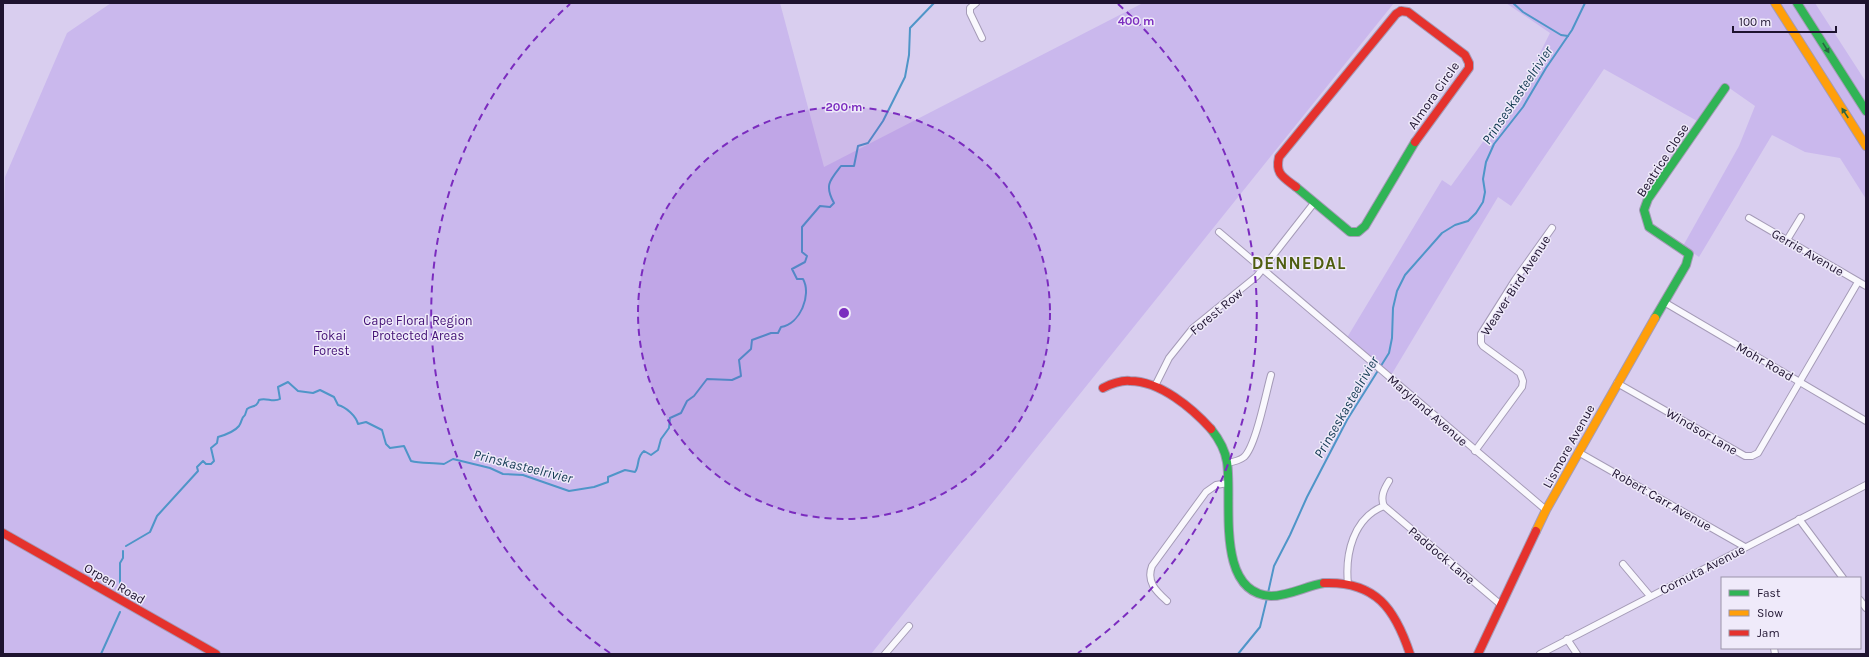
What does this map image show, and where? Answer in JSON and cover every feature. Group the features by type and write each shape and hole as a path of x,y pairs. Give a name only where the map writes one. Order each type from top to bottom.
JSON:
{"main road":[{"path":"1774,3 1866,146"},
{"path":"1798,3 1866,111"},
{"name":"Almora Circle","path":"1402,11 1408,12 1465,54 1468,58 1469,68 1408,152 1362,230 1354,233 1350,232 1314,203 1279,173 1277,166 1279,156 1396,14 1402,11"},
{"name":"Beatrice Close","path":"1688,254 1649,227 1645,218 1644,210 1648,199 1725,88"},
{"name":"Lismore Avenue","path":"1478,654 1500,604 1546,510 1617,383 1686,265 1688,254"},
{"path":"1103,388 1125,380 1135,380 1155,386 1184,406 1208,426 1221,444 1227,464 1233,560 1238,576 1249,587 1263,594 1276,596 1321,583 1348,584 1376,595 1384,602 1400,626 1410,654"},
{"name":"Orpen Road","path":"3,533 216,654"}],"street":[{"path":"976,3 970,8 970,13 982,38"},
{"name":"Forest Row","path":"1155,386 1169,358 1193,328 1263,270 1314,203"},
{"path":"1787,240 1801,216"},
{"name":"Gerrie Avenue","path":"1749,218 1866,286"},
{"name":"Weaver Bird Avenue","path":"1475,451 1522,387 1523,381 1520,373 1480,343 1481,334 1515,280 1552,228"},
{"name":"Maryland Avenue","path":"1219,232 1546,510"},
{"name":"Windsor Lane","path":"1617,383 1745,456 1752,456 1758,453 1858,282"},
{"name":"Mohr Road","path":"1664,302 1866,421"},
{"path":"1227,464 1240,460 1248,453 1254,438 1271,375"},
{"name":"Robert Carr Avenue","path":"1578,452 1746,547"},
{"path":"1348,584 1347,567 1354,536 1371,513 1384,506 1382,496 1389,480"},
{"path":"1167,601 1156,590 1150,581 1150,571 1152,566 1206,492 1216,485 1228,483"},
{"name":"Cornuta Avenue","path":"1540,654 1866,485"},
{"name":"Paddock Lane","path":"1384,506 1500,604"},
{"path":"1799,520 1842,577"},
{"path":"1623,564 1650,596"},
{"path":"885,654 909,626"},
{"path":"1567,639 1577,654"}],"green space":[{"name":"Cape Floral Region Protected Areas","path":"111,3 780,3 824,167 1143,3 1394,3 871,654 3,654 3,251 5,177 67,33"},
{"path":"1506,3 1815,3 1866,82 1866,199 1840,158 1805,152 1772,135 1699,257 1683,246 1739,146 1755,106 1725,85 1699,122 1604,69 1511,206 1498,197 1390,377 1345,341 1442,180 1451,186 1524,85 1550,33"}],"waterway":[{"name":"Prinskasteelrivier","path":"126,546 150,532 157,516 198,471 197,467 203,461 206,464 211,464 214,461 211,448 217,443 218,437 235,430 240,425 247,409 256,405 259,400 280,399 278,387 288,382 298,391 313,393 320,390 334,397 338,405 350,412 358,424 366,422 382,430 386,444 390,448 404,446 411,461 444,464 453,459 490,468 503,474 523,475 569,491 594,487 608,482 608,477 625,470 635,472 642,453 644,451 651,455 658,450 661,439 669,428 670,418 681,413 687,401 694,396 707,379 732,380 741,376 739,360 751,349 752,340 771,333 778,333 781,327 788,325 799,315 805,300 805,286 803,279 797,279 792,269 805,262 807,256 802,252 802,227 820,206 830,207 834,203 829,192 831,179 841,166 854,166 858,146 868,143 883,121 905,77 909,55 910,28 934,3"},
{"name":"Prinskasteelrivier","path":"1513,3 1523,12 1561,35 1568,36"},
{"name":"Prinseskasteelrivier","path":"1268,593 1274,566 1307,497 1347,420 1389,353 1392,338 1393,308 1397,291 1405,275 1442,233 1455,225 1468,221 1476,213 1483,202 1485,192 1483,179 1486,162 1494,144 1523,107 1546,68 1572,30 1585,3"},
{"name":"Prinskasteelrivier","path":"120,590 120,563 123,558 123,551"},
{"name":"Prinseskasteelrivier","path":"1238,654 1260,627 1267,598"},
{"name":"Prinskasteelrivier","path":"101,654 120,612"}],"traffic: fast":[{"path":"1797,3 1866,111"},
{"path":"1655,318 1686,265 1689,254 1649,227 1644,210 1648,199 1725,88"},
{"path":"1296,187 1350,232 1358,232 1365,226 1415,142"},
{"path":"1211,429 1221,444 1226,457 1230,542 1234,562 1241,579 1253,591 1271,596 1291,593 1324,583"}],"traffic: slow":[{"path":"1775,3 1866,146"},
{"path":"1536,531 1546,510 1655,318"}],"traffic: jam":[{"path":"1401,11 1408,12 1465,55 1469,63 1469,68 1415,142"},
{"path":"1296,187 1281,175 1278,167 1279,157 1396,14 1401,11"},
{"path":"1103,388 1123,381 1141,382 1153,386 1175,397 1195,413 1211,429"},
{"path":"1478,654 1536,531"},
{"path":"3,533 216,654"},
{"path":"1324,583 1357,587 1370,593 1381,601 1390,611 1398,624 1410,654"}],"district":[{"name":"DENNEDAL","path":"1299,263"}],"park label":[{"name":"Tokai Forest","path":"331,342"}]}
